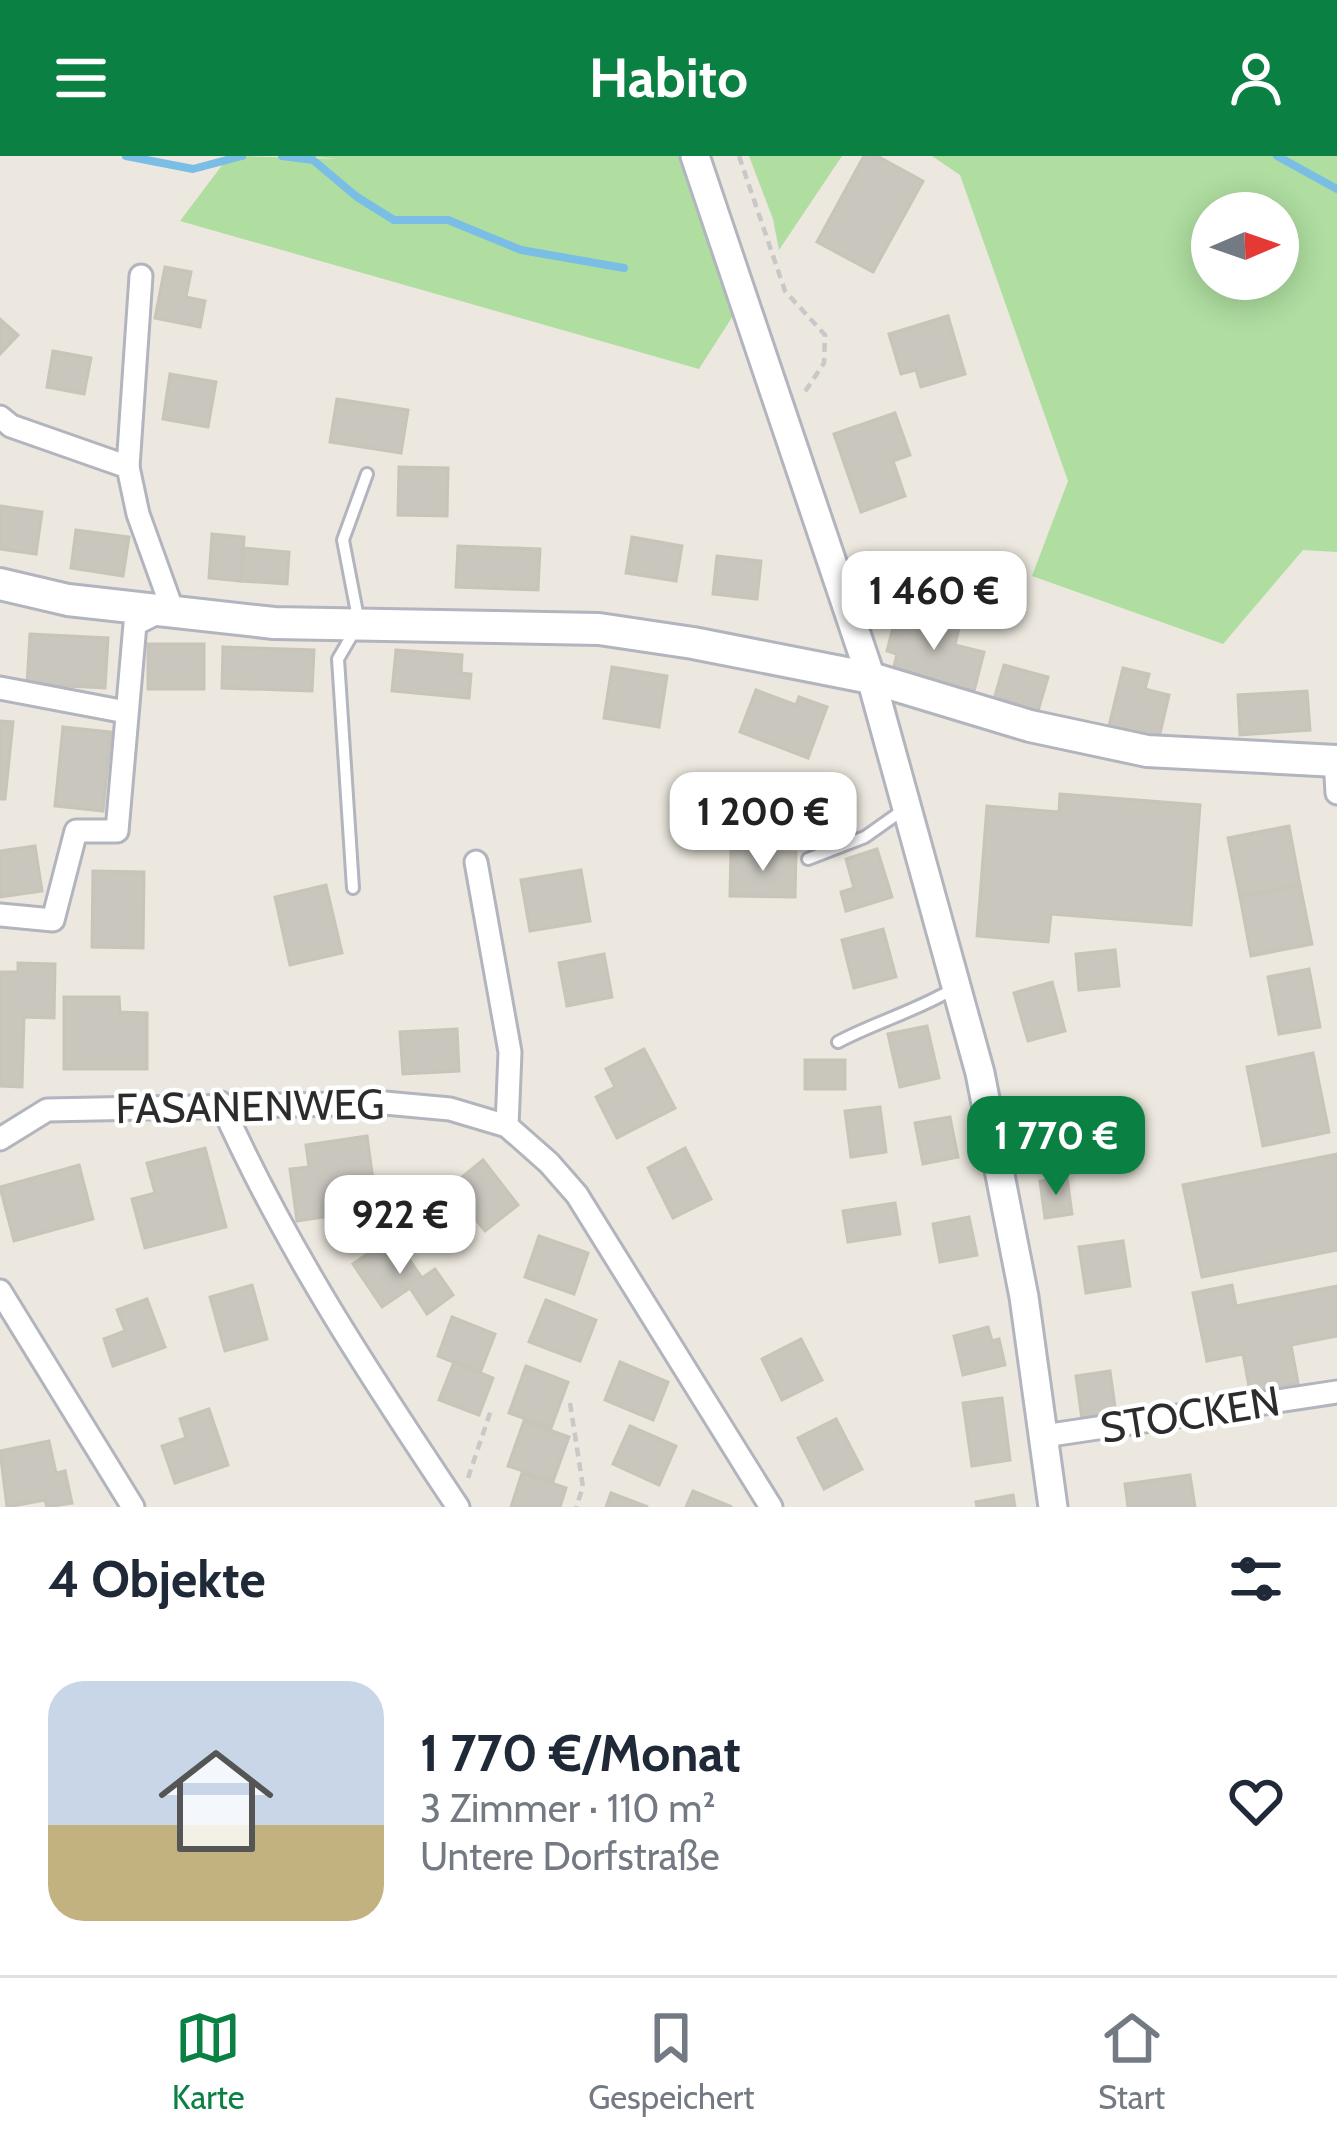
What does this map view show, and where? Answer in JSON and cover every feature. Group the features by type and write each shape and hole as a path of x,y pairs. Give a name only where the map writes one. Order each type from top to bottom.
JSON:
{"main road":[{"path":"0,584 68,600 274,622 599,629 871,679 1030,726 1147,751 1336,760"}],"street":[{"path":"695,156 871,679 980,1073 1015,1252 1053,1507"},
{"path":"0,915 53,920 76,831 117,831 135,624 167,613 128,467 140,276"},
{"path":"0,417 11,426 128,467"},
{"path":"0,688 126,712"},
{"path":"1336,760 1337,793"},
{"path":"476,862 510,1052 506,1126"},
{"path":"221,1103 257,1183 310,1280 458,1507"},
{"name":"FASANENWEG","path":"0,1139 47,1110 221,1103 385,1103 450,1109 506,1126 549,1162 577,1195 771,1507"},
{"path":"0,1291 128,1506"},
{"name":"STOCKEN","path":"1044,1436 1337,1392"}],"lane":[{"path":"353,888 338,659 358,623 343,540 367,474"},
{"path":"808,859 865,837 905,808"},
{"path":"838,1042 877,1022 915,1011 956,988"}],"path":[{"path":"739,156 784,291 825,335 824,363 784,423"},
{"path":"570,1403 584,1487 576,1507"},
{"path":"458,1507 491,1410"}],"green space":[{"path":"242,156 695,156 743,300 699,369 180,221 226,160"},
{"path":"749,156 842,156 779,250 773,219"},
{"path":"932,156 1337,156 1337,552 1303,550 1223,644 1032,576 1068,481 960,175"}],"building":[{"path":"864,156 877,156 923,181 873,272 817,242"},
{"path":"165,267 191,272 186,297 205,301 200,327 155,318"},
{"path":"948,316 965,374 921,387 916,370 901,374 889,334"},
{"path":"0,319 18,335 0,354"},
{"path":"53,351 91,358 84,394 47,387"},
{"path":"170,374 216,382 208,427 163,419"},
{"path":"337,399 408,410 401,453 330,442"},
{"path":"895,413 910,455 893,461 905,496 861,512 834,434"},
{"path":"399,467 448,468 447,516 398,515"},
{"path":"0,506 42,512 36,554 0,549"},
{"path":"76,530 129,537 123,576 71,568"},
{"path":"212,534 244,537 241,581 209,578"},
{"path":"632,537 682,546 676,581 626,573"},
{"path":"458,546 540,549 538,590 456,587"},
{"path":"243,548 289,552 287,584 241,581"},
{"path":"717,556 761,561 757,599 713,594"},
{"path":"896,616 926,623 927,616 960,624 955,645 984,652 974,691 893,671 897,654 887,651"},
{"path":"30,634 108,638 105,688 27,684"},
{"path":"148,644 204,644 204,689 148,689"},
{"path":"223,647 314,650 312,691 222,688"},
{"path":"396,650 462,655 461,673 471,674 469,698 392,691"},
{"path":"1004,665 1048,677 1038,711 994,699"},
{"path":"612,667 667,676 659,727 604,718"},
{"path":"1123,668 1149,674 1145,689 1169,695 1159,738 1109,726"},
{"path":"756,690 796,705 799,697 827,707 808,758 740,732"},
{"path":"1307,691 1310,730 1240,735 1238,695"},
{"path":"0,721 13,722 5,799 0,799"},
{"path":"63,727 111,732 103,811 55,806"},
{"path":"840,788 841,825 793,826 792,789"},
{"path":"1060,794 1200,805 1191,925 1051,914 1048,942 977,936 987,806 1059,812"},
{"path":"1289,826 1300,885 1240,897 1228,838"},
{"path":"35,846 42,891 0,897 0,851"},
{"path":"877,849 892,897 846,911 841,892 854,888 846,859"},
{"path":"731,851 796,852 795,897 730,896"},
{"path":"581,870 590,921 530,931 521,880"},
{"path":"93,871 144,872 143,948 92,947"},
{"path":"326,885 342,953 290,965 275,897"},
{"path":"1300,885 1312,944 1251,956 1240,897"},
{"path":"883,929 896,977 854,988 842,940"},
{"path":"1115,950 1119,986 1079,990 1076,954"},
{"path":"604,954 612,997 567,1006 559,963"},
{"path":"18,963 55,964 54,1018 24,1017 22,1087 0,1086 0,972 18,972"},
{"path":"1309,969 1320,1027 1279,1034 1268,977"},
{"path":"1052,982 1065,1031 1028,1041 1014,993"},
{"path":"64,997 119,997 120,1012 147,1013 147,1069 64,1069"},
{"path":"927,1026 939,1078 900,1087 888,1034"},
{"path":"457,1029 459,1071 403,1074 400,1032"},
{"path":"644,1049 675,1108 617,1138 596,1097 615,1087 606,1069"},
{"path":"1313,1053 1329,1132 1263,1146 1247,1067"},
{"path":"805,1060 845,1060 845,1089 805,1089"},
{"path":"1059,1102 1067,1154 1029,1160 1021,1108"},
{"path":"880,1107 886,1152 851,1157 845,1111"},
{"path":"950,1117 958,1157 923,1164 915,1123"},
{"path":"367,1136 377,1209 297,1221 290,1169 309,1167 306,1145"},
{"path":"205,1148 226,1227 145,1248 132,1199 155,1193 147,1163"},
{"path":"685,1148 711,1199 673,1218 648,1168"},
{"path":"1337,1154 1337,1250 1202,1277 1183,1185"},
{"path":"483,1160 518,1205 485,1231 450,1187"},
{"path":"79,1165 93,1219 14,1241 0,1187"},
{"path":"1067,1178 1072,1214 1045,1218 1040,1181"},
{"path":"895,1203 900,1234 848,1242 843,1211"},
{"path":"969,1217 977,1255 940,1262 933,1224"},
{"path":"393,1236 422,1278 435,1269 453,1295 427,1314 410,1288 382,1307 353,1264"},
{"path":"539,1236 588,1253 574,1294 525,1277"},
{"path":"1123,1241 1130,1286 1086,1293 1079,1247"},
{"path":"252,1285 267,1339 225,1351 210,1297"},
{"path":"1232,1285 1236,1306 1337,1286 1337,1336 1291,1345 1298,1383 1250,1392 1243,1354 1207,1361 1193,1293"},
{"path":"147,1299 165,1347 113,1366 104,1339 125,1331 117,1310"},
{"path":"546,1300 596,1320 580,1361 529,1342"},
{"path":"452,1317 495,1334 480,1373 438,1356"},
{"path":"988,1327 992,1341 999,1339 1005,1365 963,1375 954,1336"},
{"path":"801,1339 822,1380 782,1400 762,1359"},
{"path":"454,1362 493,1378 479,1415 439,1400"},
{"path":"620,1362 668,1382 653,1420 605,1400"},
{"path":"526,1366 568,1382 551,1428 509,1413"},
{"path":"1110,1371 1116,1414 1082,1419 1076,1376"},
{"path":"1002,1398 1010,1460 972,1466 963,1403"},
{"path":"209,1409 228,1465 175,1483 162,1446 186,1438 180,1419"},
{"path":"836,1419 862,1469 824,1489 798,1438"},
{"path":"524,1421 569,1437 553,1481 508,1466"},
{"path":"630,1426 676,1446 659,1485 613,1464"},
{"path":"49,1441 56,1473 65,1471 72,1503 47,1507 45,1500 7,1507 0,1451"},
{"path":"522,1473 566,1488 560,1507 511,1507"},
{"path":"1190,1475 1195,1507 1128,1507 1125,1484"},
{"path":"693,1491 732,1507 686,1507"},
{"path":"611,1493 648,1507 606,1507"},
{"path":"1013,1495 1015,1507 977,1507 976,1502"}],"waterway":[{"path":"126,156 193,169 242,156"},
{"path":"282,156 313,160 394,220 448,220 521,250 624,268"},
{"path":"1277,156 1337,189"}]}
